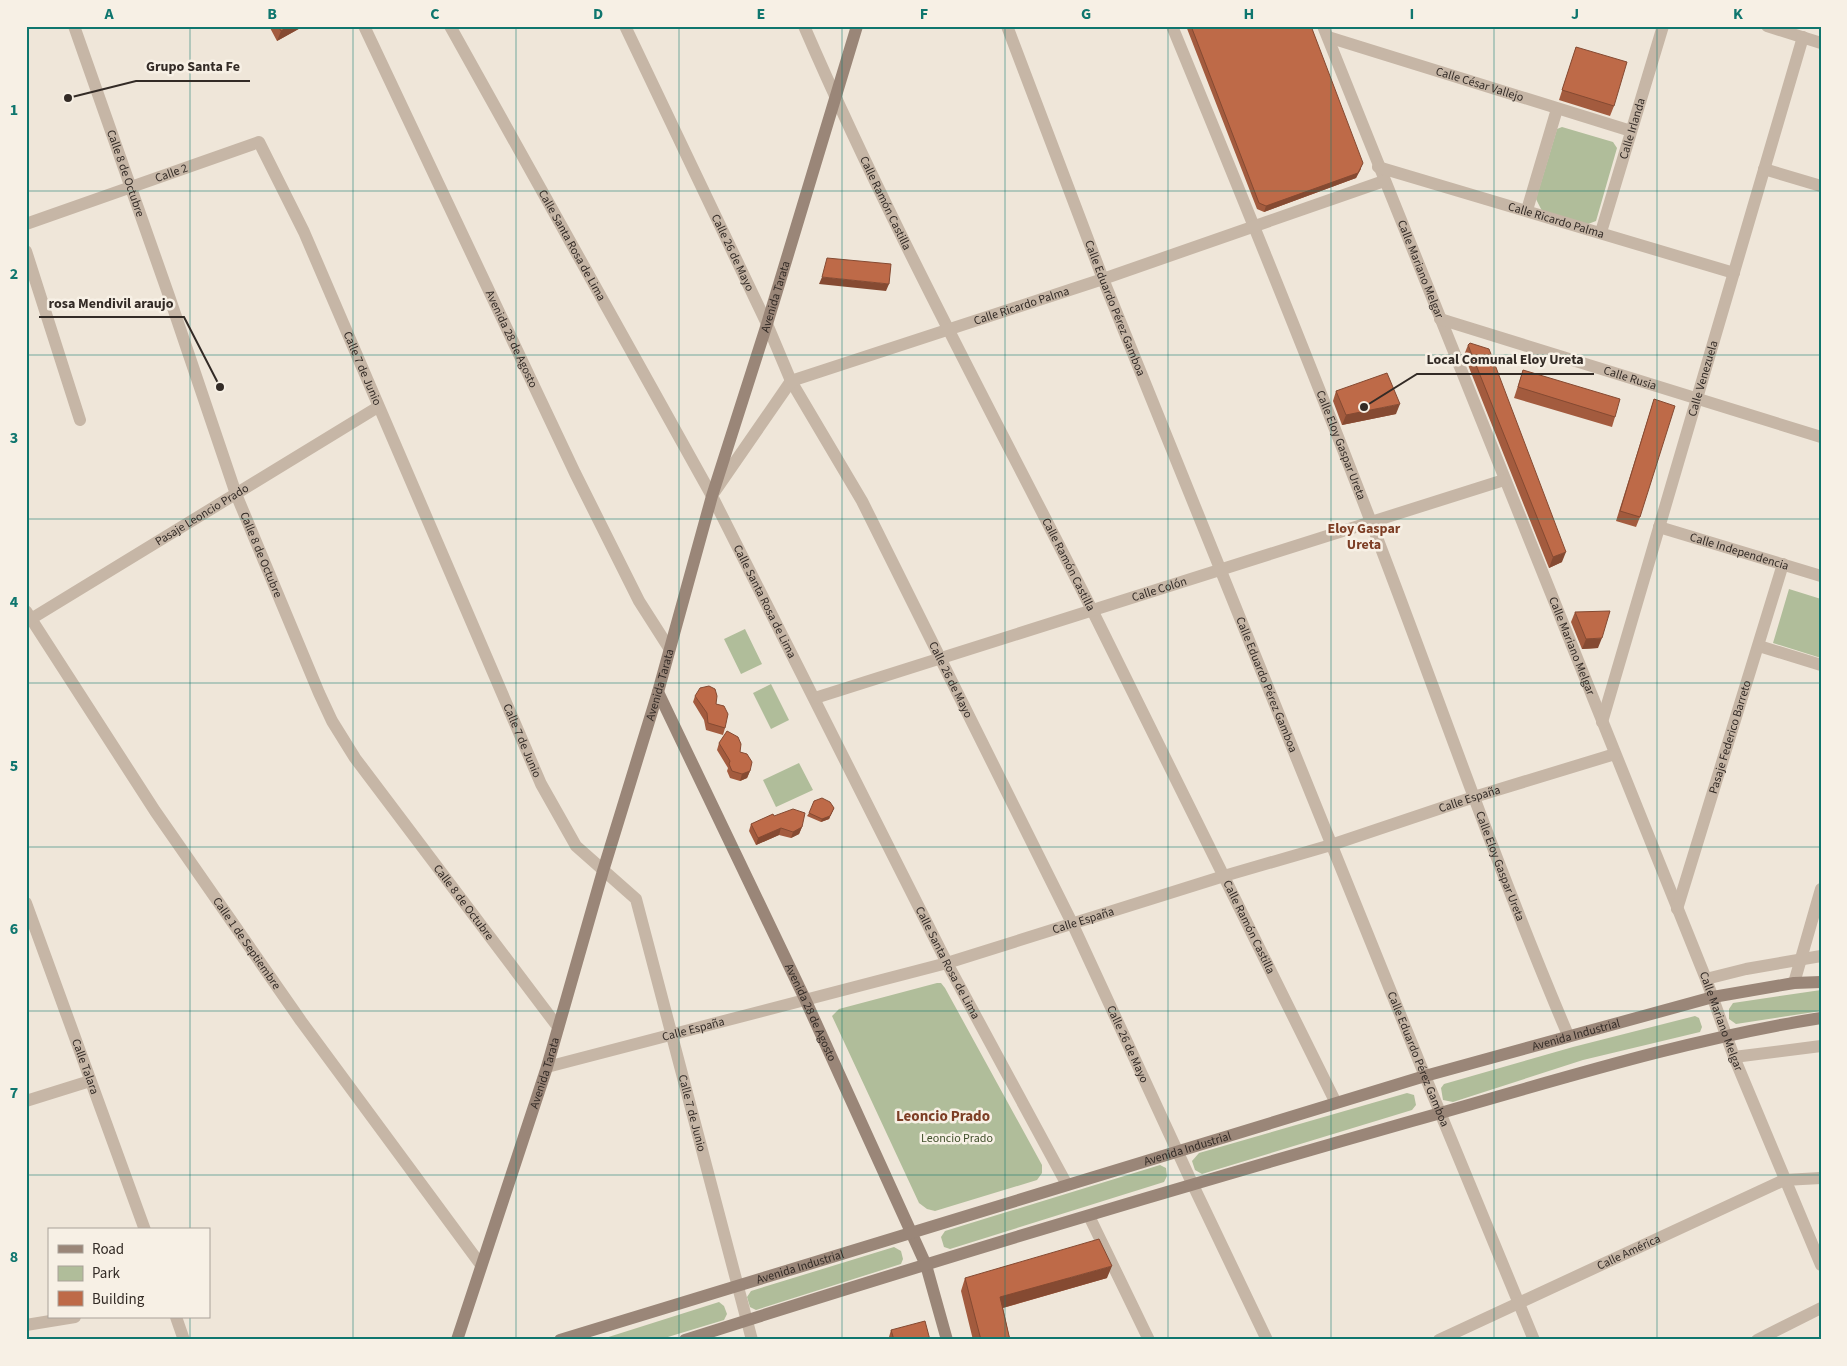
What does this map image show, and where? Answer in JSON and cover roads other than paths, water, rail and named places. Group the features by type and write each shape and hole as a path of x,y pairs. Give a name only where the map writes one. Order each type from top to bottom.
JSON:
{"main road":[{"name":"Avenida Tarata","path":"457,1340 547,1067 603,870 658,692 712,496 768,324 857,26"},
{"name":"Avenida 28 de Agosto","path":"658,692 805,999 926,1265 947,1340"},
{"name":"Avenida Industrial","path":"560,1340 1335,1101 1568,1035 1713,997 1794,983 1821,982"},
{"path":"685,1340 1192,1183 1585,1070 1726,1035 1821,1018"}],"street":[{"name":"Calle 8 de Octubre","path":"74,26 132,187 236,494 318,693 343,740 558,1027"},
{"name":"Avenida 28 de Agosto","path":"364,26 575,473 639,601 669,648"},
{"name":"Calle Santa Rosa de Lima","path":"450,26 712,496 947,963 1066,1184"},
{"name":"Calle 26 de Mayo","path":"626,26 768,324 791,381 862,501 938,658 1073,925 1176,1150 1267,1340"},
{"name":"Calle Ramón Castilla","path":"804,26 836,99 948,330 1092,609 1335,1101"},
{"name":"Calle Eduardo Pérez Gamboa","path":"1007,26 1103,279 1331,845 1534,1340"},
{"name":"Calle Eloy Gaspar Ureta","path":"1172,26 1255,226 1372,522 1474,797 1568,1035"},
{"name":"Calle Irlanda","path":"1601,232 1663,26"},
{"path":"1767,26 1821,42"},
{"name":"Calle César Vallejo","path":"1325,32 1557,109 1631,131"},
{"name":"Calle Mariano Melgar","path":"1325,32 1706,979 1734,1057 1821,1265"},
{"name":"Calle Venezuela","path":"1602,722 1803,37"},
{"path":"1527,210 1557,109"},
{"name":"Calle 2","path":"26,224 259,142"},
{"name":"Calle 7 de Junio","path":"259,142 304,232 541,784 576,846 636,900 752,1340"},
{"name":"Calle Ricardo Palma","path":"1378,167 1734,272"},
{"path":"1764,169 1821,186"},
{"name":"Calle Ricardo Palma","path":"791,381 1103,279 1384,181"},
{"path":"26,251 80,420"},
{"name":"Calle Rusia","path":"1440,319 1821,437"},
{"path":"712,496 791,381"},
{"name":"Pasaje Leoncio Prado","path":"28,618 378,407"},
{"name":"Calle Colón","path":"815,698 1504,480"},
{"name":"Calle Independencia","path":"1659,527 1821,576"},
{"name":"Pasaje Federico Barreto","path":"1677,909 1783,564"},
{"name":"Calle 1 de Septiembre","path":"28,618 155,810 296,1013 482,1265"},
{"path":"1758,646 1821,665"},
{"name":"Calle España","path":"547,1067 947,963 1073,925 1224,876 1331,845 1474,797 1615,754"},
{"path":"1794,983 1799,959 1821,889"},
{"name":"Calle Talara","path":"26,903 144,1228"},
{"path":"1706,979 1821,956"},
{"path":"1734,1057 1821,1046"},
{"path":"26,1101 90,1081"},
{"name":"Calle América","path":"1439,1340 1784,1180 1821,1178"},
{"path":"1089,1216 1149,1340"},
{"path":"1757,1340 1821,1308"},
{"path":"26,1325 69,1318"},
{"path":"176,1318 184,1340"}],"place":[{"name":"Grupo Santa Fe","path":"68,98"},
{"name":"rosa Mendivil araujo","path":"220,387"},
{"name":"Local Comunal Eloy Ureta","path":"1364,407"}],"district":[{"name":"Eloy Gaspar Ureta","path":"1364,536"},
{"name":"Leoncio Prado","path":"943,1116"}]}
